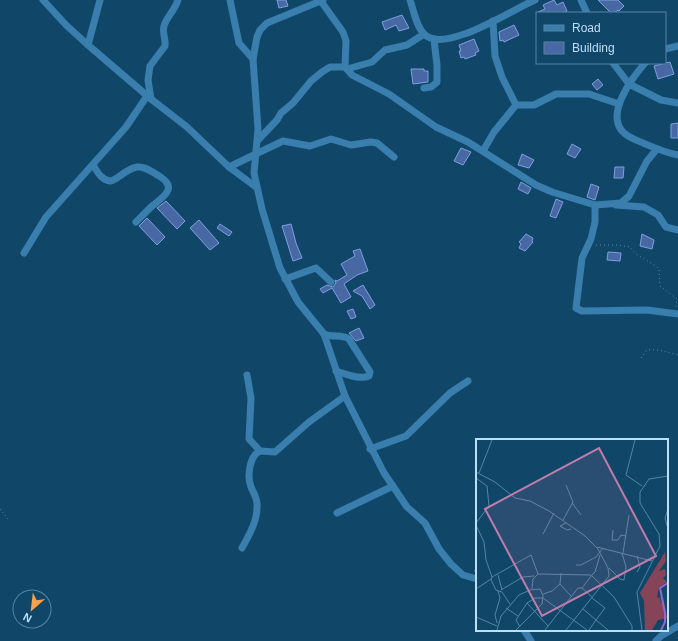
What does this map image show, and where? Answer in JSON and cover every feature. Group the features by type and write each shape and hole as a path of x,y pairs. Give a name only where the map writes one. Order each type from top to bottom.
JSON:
{"street":[{"path":"43,0 66,26 149,98 187,127 229,167 256,187"},
{"path":"88,45 100,0"},
{"path":"24,253 50,212 126,127 149,98 148,80 150,66 165,46 163,28 165,22 174,12 178,0"},
{"path":"230,0 239,43 252,59"},
{"path":"476,579 464,575 451,564 425,523 407,508 370,449 345,396 324,334 298,302 285,279 276,256 256,187 254,173 255,154 258,140 252,59 260,30 267,23 321,0 343,32 346,41 346,68 352,75 390,94 436,127 483,151 536,185 552,192 595,206 612,205 644,207 658,215 666,227 678,230"},
{"path":"410,0 424,34 434,40 454,38 535,0"},
{"path":"581,0 587,12"},
{"path":"493,21 495,56 502,77 516,105"},
{"path":"258,140 277,120 281,113 293,103 311,81 322,72 330,67 346,68 372,62 385,50 407,45 424,34"},
{"path":"424,88 431,87 437,82 437,65 434,40"},
{"path":"666,49 678,46"},
{"path":"614,64 629,84 661,100 678,103"},
{"path":"644,64 629,84 619,104 617,121 622,131 627,135 657,149 678,155"},
{"path":"516,105 534,105 556,94 589,94 619,104"},
{"path":"483,151 494,132 516,105"},
{"path":"229,167 283,141 310,146 331,139 346,144 371,142 377,143 394,157"},
{"path":"612,205 622,203 630,196 647,161 657,149"},
{"path":"93,165 99,175 110,181 114,180 126,170 136,166 143,167 164,179 168,185 168,191 136,222"},
{"path":"595,206 595,222 590,244 583,255 575,304 577,310 605,312 647,310 677,314"},
{"path":"285,279 316,268 331,282"},
{"path":"324,334 333,337 346,337 349,339 370,372 369,376 366,377 349,375 336,371"},
{"path":"248,375 251,398 249,439 260,451"},
{"path":"370,449 406,436 450,393 468,381"},
{"path":"242,548 251,531 257,512 257,502 251,486 250,466 254,456 260,451 275,452 309,422 345,396"},
{"path":"337,513 393,486"},
{"path":"656,641 661,636 678,626"},
{"path":"525,631 530,641"}],"path":[{"path":"590,244 624,245 656,266 658,269 660,286 676,299 677,314"},
{"path":"641,358 647,350 659,350 678,355"},
{"path":"0,509 8,519"}],"building":[{"path":"277,0 286,0 288,6 279,8"},
{"path":"554,0 557,5 563,2 567,11 538,12 545,9 543,5"},
{"path":"598,0 618,0 624,6 619,11 610,12"},
{"path":"402,15 409,28 399,31 396,25 385,30 382,22"},
{"path":"514,25 519,35 504,42 503,40 500,41 499,32"},
{"path":"474,39 479,51 475,53 476,55 465,59 464,57 461,58 459,45"},
{"path":"670,62 674,74 658,79 654,66"},
{"path":"411,69 424,69 424,71 428,71 428,82 413,84"},
{"path":"598,79 603,85 597,90 592,84"},
{"path":"678,123 678,138 671,138 671,124"},
{"path":"572,144 581,149 575,158 567,154"},
{"path":"461,148 471,152 463,165 454,161"},
{"path":"522,154 534,160 529,168 518,165"},
{"path":"615,167 624,167 623,178 614,178"},
{"path":"521,182 531,188 528,194 518,189"},
{"path":"591,184 599,187 595,200 587,197"},
{"path":"556,199 563,202 556,218 550,216"},
{"path":"166,201 185,221 177,229 157,208"},
{"path":"147,218 165,237 157,245 139,226"},
{"path":"199,220 219,243 210,250 190,228"},
{"path":"220,224 232,232 229,236 217,228"},
{"path":"291,224 302,258 293,261 282,226"},
{"path":"526,234 533,238 533,242 525,251 519,248 521,244 519,242"},
{"path":"642,234 654,240 652,249 640,246"},
{"path":"360,249 368,271 357,275 344,284 351,297 341,303 332,288 323,293 320,289 327,285 333,287 336,283 335,280 337,281 347,275 341,264 355,256 353,251"},
{"path":"608,252 621,253 620,261 607,260"},
{"path":"363,285 375,305 370,309 362,296 353,291"},
{"path":"353,309 356,317 351,319 347,311"},
{"path":"359,328 364,338 356,341 349,333"}]}
